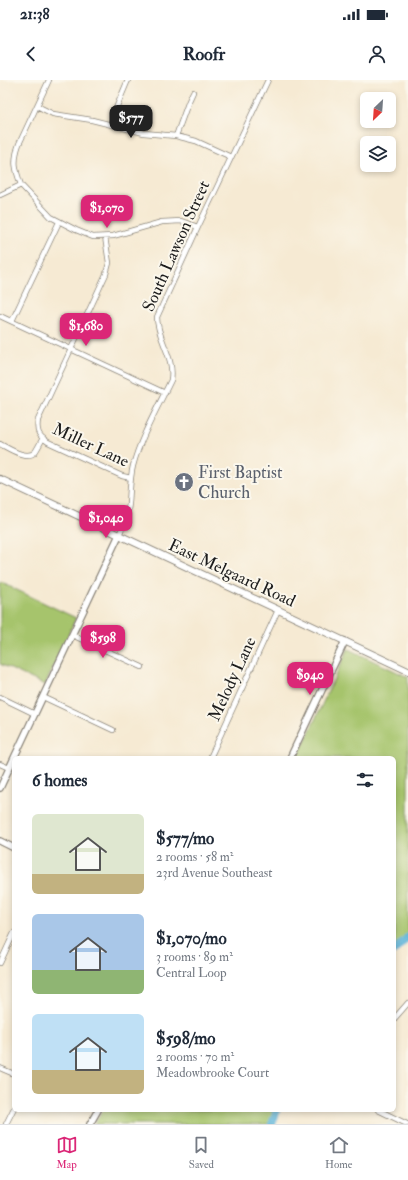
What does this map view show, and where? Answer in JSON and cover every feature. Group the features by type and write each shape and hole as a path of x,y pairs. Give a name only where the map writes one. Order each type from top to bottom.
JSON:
{"main road":[{"name":"East Melgaard Road","path":"0,479 408,671"}],"street":[{"path":"49,80 19,144 16,154 15,168 21,186 51,217 93,237 105,237 121,234 162,222 181,221 198,227"},
{"path":"112,125 117,106 128,80"},
{"name":"South Lawson Street","path":"15,756 127,516 132,468 140,446 171,380 172,369 170,359 158,328 157,317 231,156 268,80"},
{"path":"176,136 192,92"},
{"path":"37,106 54,114 92,120 144,133 176,136 196,141 231,156"},
{"path":"0,196 21,186"},
{"path":"12,321 59,222"},
{"name":"Miller Lane","path":"105,237 109,263 108,268 38,420 37,428 39,434 43,438 122,476 131,478"},
{"path":"0,316 165,393"},
{"path":"0,444 20,454 30,455 36,452 43,438"},
{"name":"Melody Lane","path":"211,756 278,610"},
{"path":"72,635 142,667"},
{"path":"291,756 345,641"},
{"path":"43,697 113,730"},
{"path":"0,698 35,714"},
{"name":"South Lawson Street","path":"0,788 12,762"},
{"path":"0,764 9,768"},
{"path":"0,841 12,847"},
{"path":"0,963 12,937"},
{"path":"396,1017 408,1003"},
{"path":"0,1068 12,1073"},
{"path":"6,1124 12,1112"},
{"path":"90,1124 95,1112"},
{"path":"382,1112 407,1124"}],"green space":[{"path":"0,582 76,618 45,685 0,664"},
{"path":"348,649 408,677 408,937 396,949 396,756 298,756"},
{"path":"102,1112 276,1112 272,1124 94,1124"}],"waterway":[{"path":"396,949 408,937"},
{"path":"272,1124 276,1112"}],"place":[{"name":"First Baptist Church","path":"184,482"}]}
